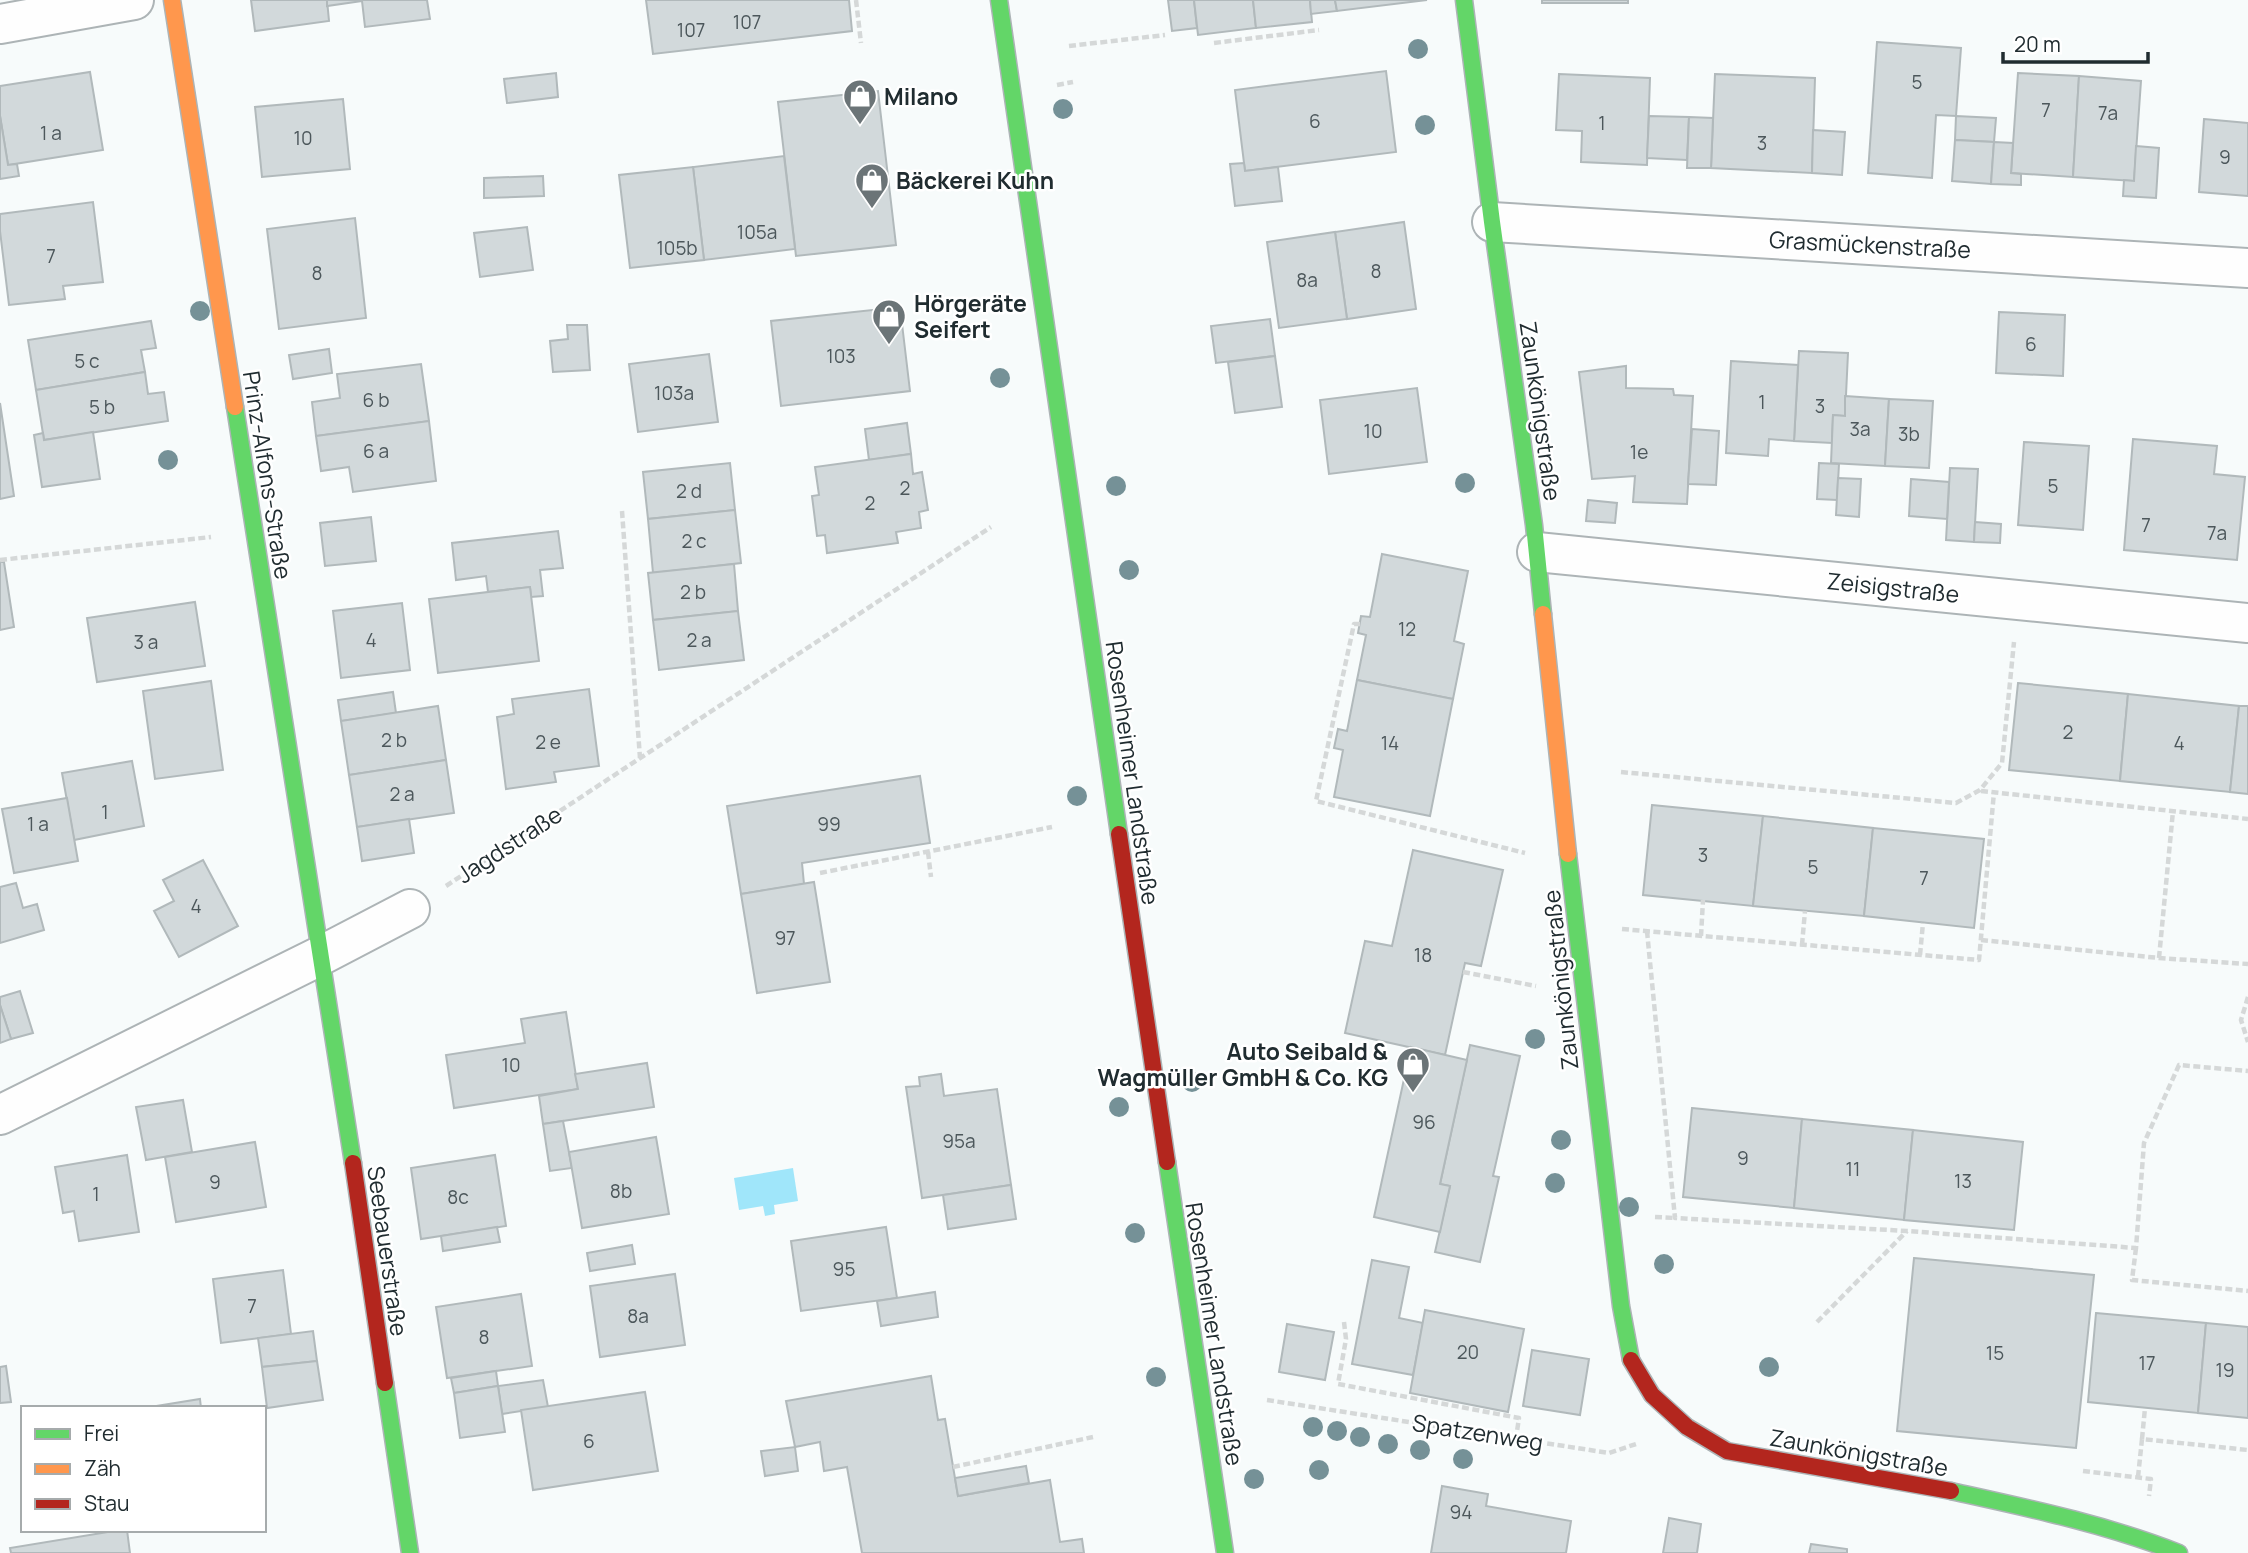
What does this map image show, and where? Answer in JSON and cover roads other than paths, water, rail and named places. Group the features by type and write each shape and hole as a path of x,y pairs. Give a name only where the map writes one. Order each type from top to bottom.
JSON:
{"street":[{"path":"0,24 134,0"},
{"name":"Prinz-Alfons-Straße","path":"172,0 320,956"},
{"name":"Rosenheimer Landstraße","path":"999,0 1225,1553"},
{"name":"Zaunkönigstraße","path":"1464,0 1537,552 1582,983 1619,1294 1630,1357 1652,1395 1687,1427 1727,1451 1941,1489 2070,1517 2179,1553"},
{"name":"Grasmückenstraße","path":"1492,222 2248,268"},
{"name":"Zeisigstraße","path":"1537,552 2248,622"},
{"path":"0,1115 410,909"},
{"name":"Seebauerstraße","path":"320,956 411,1553"}],"water":[{"path":"793,1168 798,1201 774,1205 775,1214 765,1216 763,1206 739,1210 734,1178"}],"place":[{"name":"Milano","path":"860,126"},
{"name":"Bäckerei Kuhn","path":"872,210"},
{"name":"Hörgeräte Seifert","path":"889,346"},
{"name":"Auto Seibald & Wagmüller GmbH & Co. KG","path":"1413,1094"}]}
